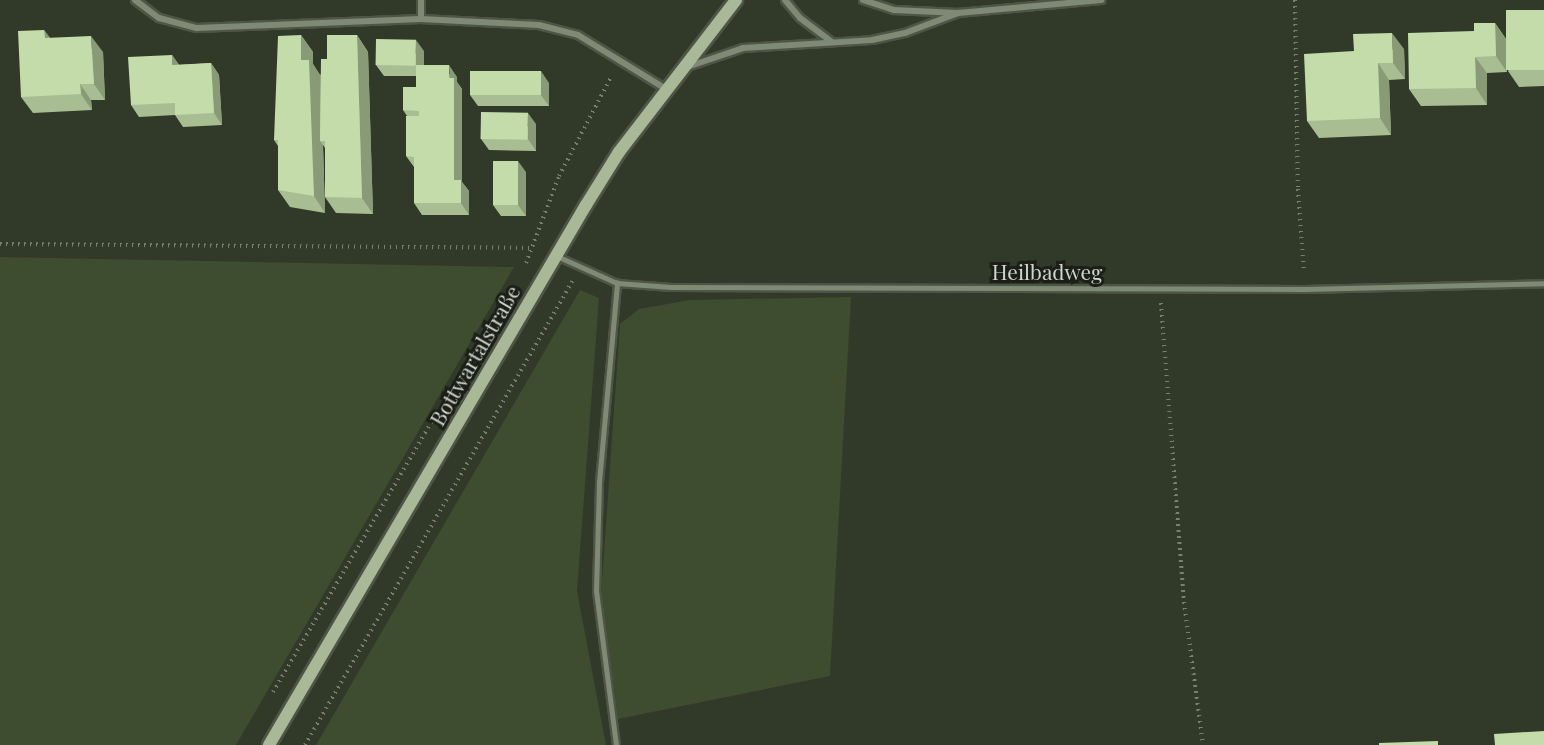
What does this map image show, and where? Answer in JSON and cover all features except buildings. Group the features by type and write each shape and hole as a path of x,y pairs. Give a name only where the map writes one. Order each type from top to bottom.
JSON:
{"main road":[{"name":"Bottwartalstraße","path":"269,745 555,255 619,152 736,0"}],"street":[{"path":"135,0 159,18 197,28 422,19 539,25 578,35 666,89"},
{"path":"421,0 422,19"},
{"path":"785,0 800,18 831,42"},
{"path":"863,0 894,10 958,13 1101,0"},
{"path":"681,70 743,48 872,40 905,33 958,13"}],"lane":[{"name":"Heilbadweg","path":"555,255 617,282 694,287 1305,289 1544,284"},
{"path":"616,745 596,591 599,482 617,282"}],"path":[{"path":"1295,0 1298,189 1305,289"},
{"path":"522,273 559,176 621,61"},
{"path":"0,244 531,247"},
{"path":"305,745 549,326 580,267"},
{"path":"1160,287 1184,602 1203,745"},
{"path":"272,694 431,417 486,331"}],"green space":[{"path":"0,257 514,267 236,745 0,745"},
{"path":"580,290 599,298 577,591 606,745 316,745"},
{"path":"851,297 830,676 618,719 601,596 620,324 639,309 690,300"}]}
